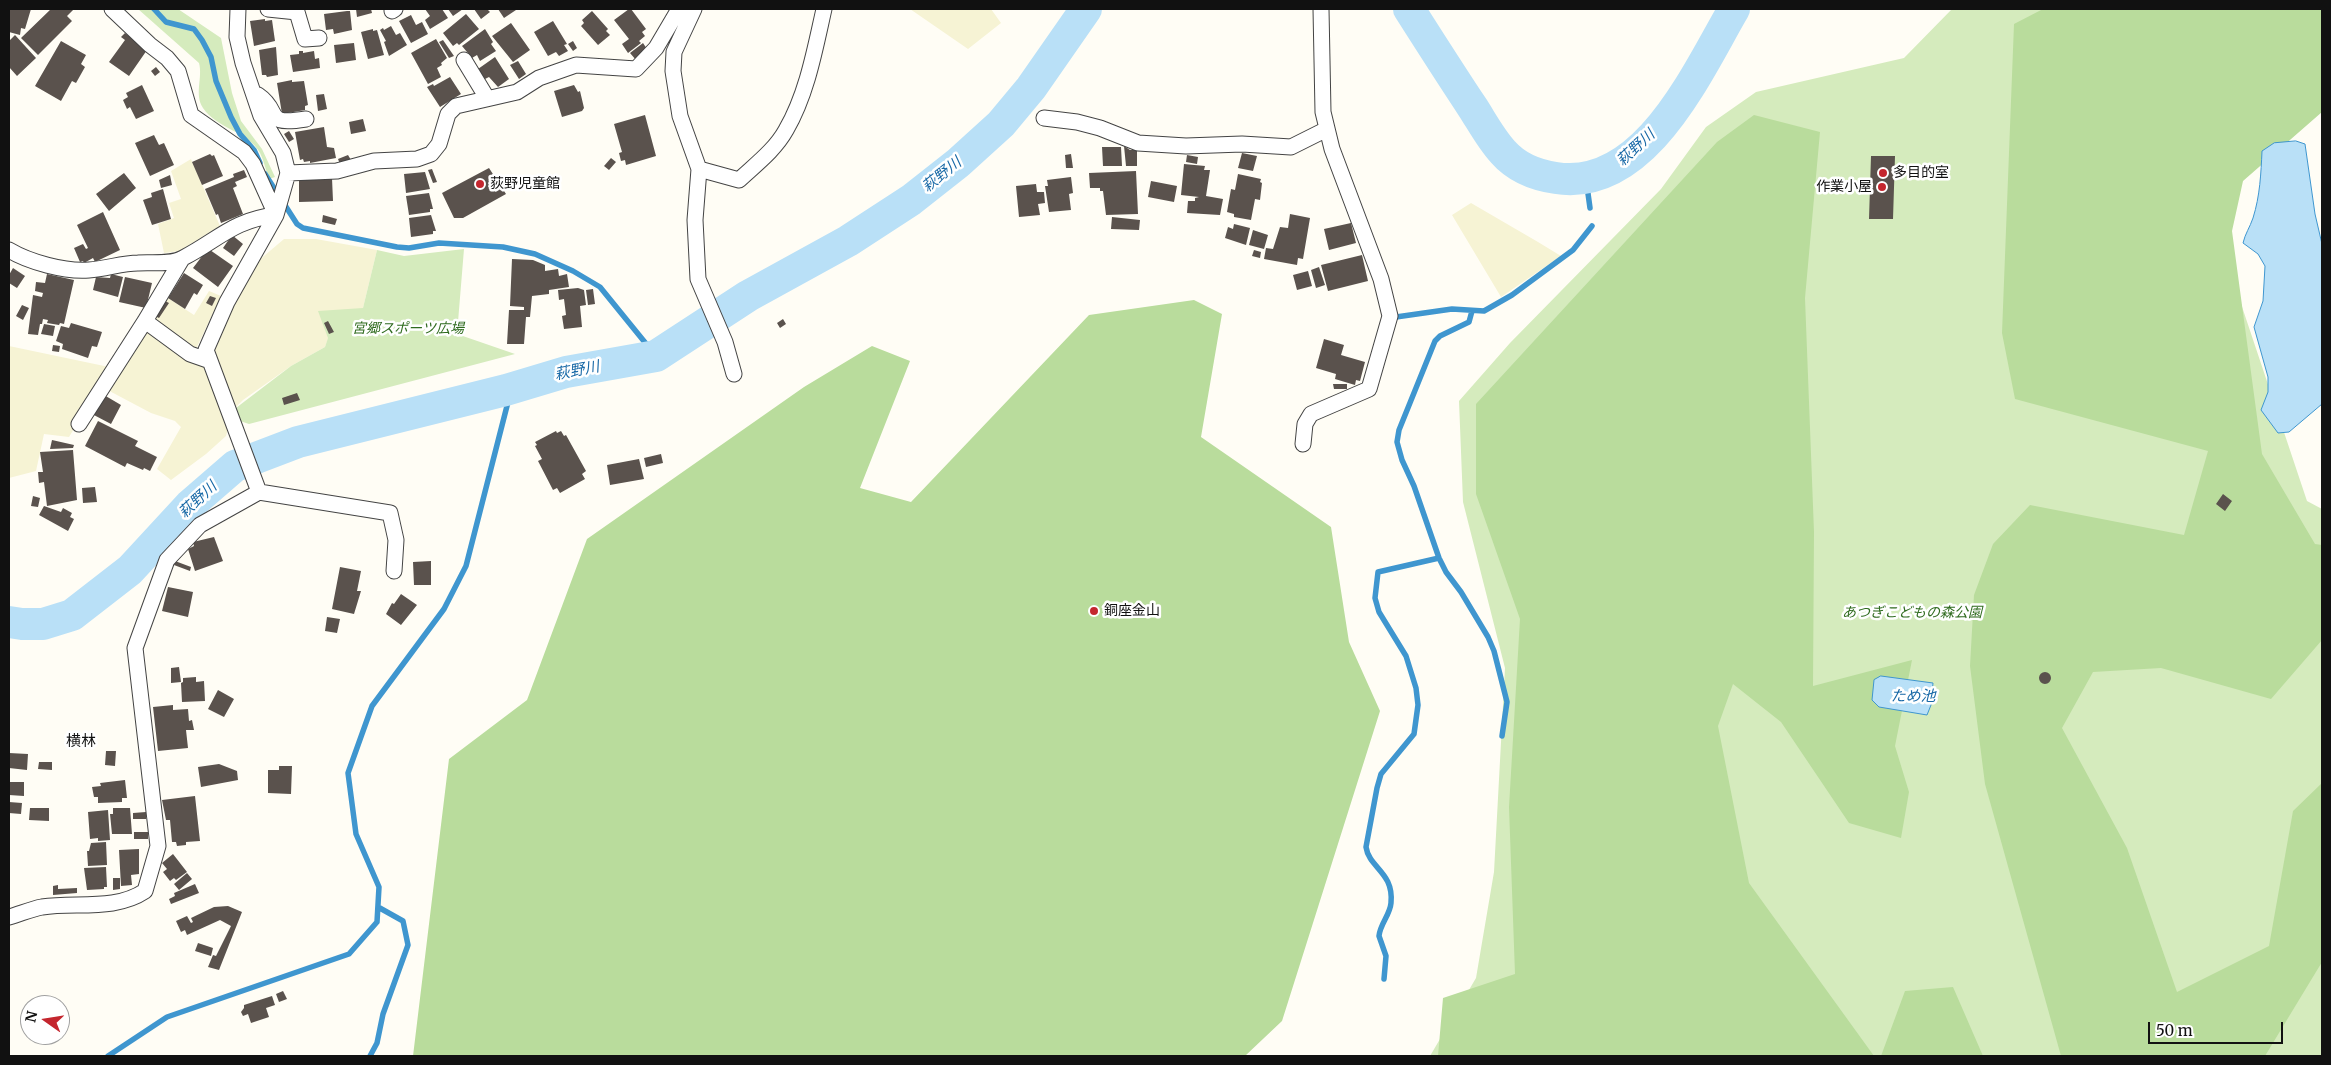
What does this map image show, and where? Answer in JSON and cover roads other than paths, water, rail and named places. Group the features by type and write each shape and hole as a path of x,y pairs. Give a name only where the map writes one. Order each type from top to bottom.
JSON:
{"street":[{"path":"112,9 150,45 167,58 178,71 191,115 244,152 253,164 277,209"},
{"path":"238,9 236,37 261,116 283,152 287,174 277,209 227,302 206,350 257,485"},
{"path":"268,9 298,12 306,39"},
{"path":"287,174 337,171 374,160 417,158 430,154 439,144 448,114 456,106 517,92 539,78 576,65 636,69 656,48 679,9"},
{"path":"694,9 674,52 673,71 680,116 699,169 695,220 698,279 725,342 734,374"},
{"path":"699,169 739,180 769,152 786,131 796,109 812,62 824,9"},
{"path":"1303,444 1305,424 1311,414 1369,389 1390,316 1381,279 1332,149 1323,112 1321,9"},
{"path":"464,60 487,98"},
{"path":"253,92 261,97 278,120 287,122 306,119"},
{"path":"1044,118 1077,122 1100,128 1138,143 1186,146 1242,144 1291,147 1327,129"},
{"path":"9,250 21,258 38,264 86,270 135,263 168,262 182,259 228,229 277,209"},
{"path":"78,424 145,321 182,259"},
{"path":"145,321 190,354 210,361"},
{"path":"9,917 41,907 118,903 135,898 145,892 158,846 136,648 167,560 200,525 257,485 390,514 396,540 394,571"}],"water":[{"path":"2296,141 2305,144 2315,214 2322,244 2322,404 2289,432 2278,433 2261,410 2268,392 2268,377 2254,327 2263,301 2265,266 2258,254 2243,243 2253,218 2257,201 2262,151 2274,143"},
{"name":"ため池","path":"1881,676 1933,683 1931,705 1927,715 1879,707 1872,700 1874,680"}],"waterway":[{"path":"154,9 166,22 194,29 202,40 211,57 216,81 231,117 240,134 254,150 260,163"},
{"name":"萩野川","path":"9,622 43,624 72,615 130,570 190,505 235,466 298,442 506,390 566,372 656,356 748,296 848,241 911,200 958,163 1001,124 1031,88 1086,9"},
{"name":"萩野川","path":"1409,9 1491,136 1508,158 1527,170 1556,178 1588,177 1616,166 1642,147 1665,122 1685,94 1734,9"},
{"path":"265,174 297,224 303,228 397,247 409,248 439,243 503,247 535,254 573,271 600,287 656,356"},
{"path":"1586,179 1590,208"},
{"path":"1396,317 1452,309 1484,311 1512,295 1573,250 1592,226"},
{"path":"1472,311 1469,322 1440,336 1435,341 1399,430 1397,442 1439,558 1488,637 1494,651 1507,702 1502,736"},
{"path":"108,1056 167,1017 349,954 377,922 379,887 356,834 348,773 372,706 444,609 466,566 508,402 506,390"},
{"path":"1384,979 1386,956 1379,936 1390,907 1391,893 1389,884 1368,854 1366,847 1381,774 1414,734 1418,705 1416,688 1406,656 1379,612 1375,598 1378,572 1439,558"},
{"path":"370,1056 377,1043 383,1014 408,945 403,921 378,907"}],"place":[{"name":"多目的室","path":"1883,173"},
{"name":"荻野児童館","path":"480,184"},
{"name":"作業小屋","path":"1882,187"},
{"name":"銅座金山","path":"1094,611"}],"district":[{"name":"横林","path":"81,742"}],"park label":[{"name":"宮郷スポーツ広場","path":"408,329"},
{"name":"あつぎこどもの森公園","path":"1912,613"}]}
